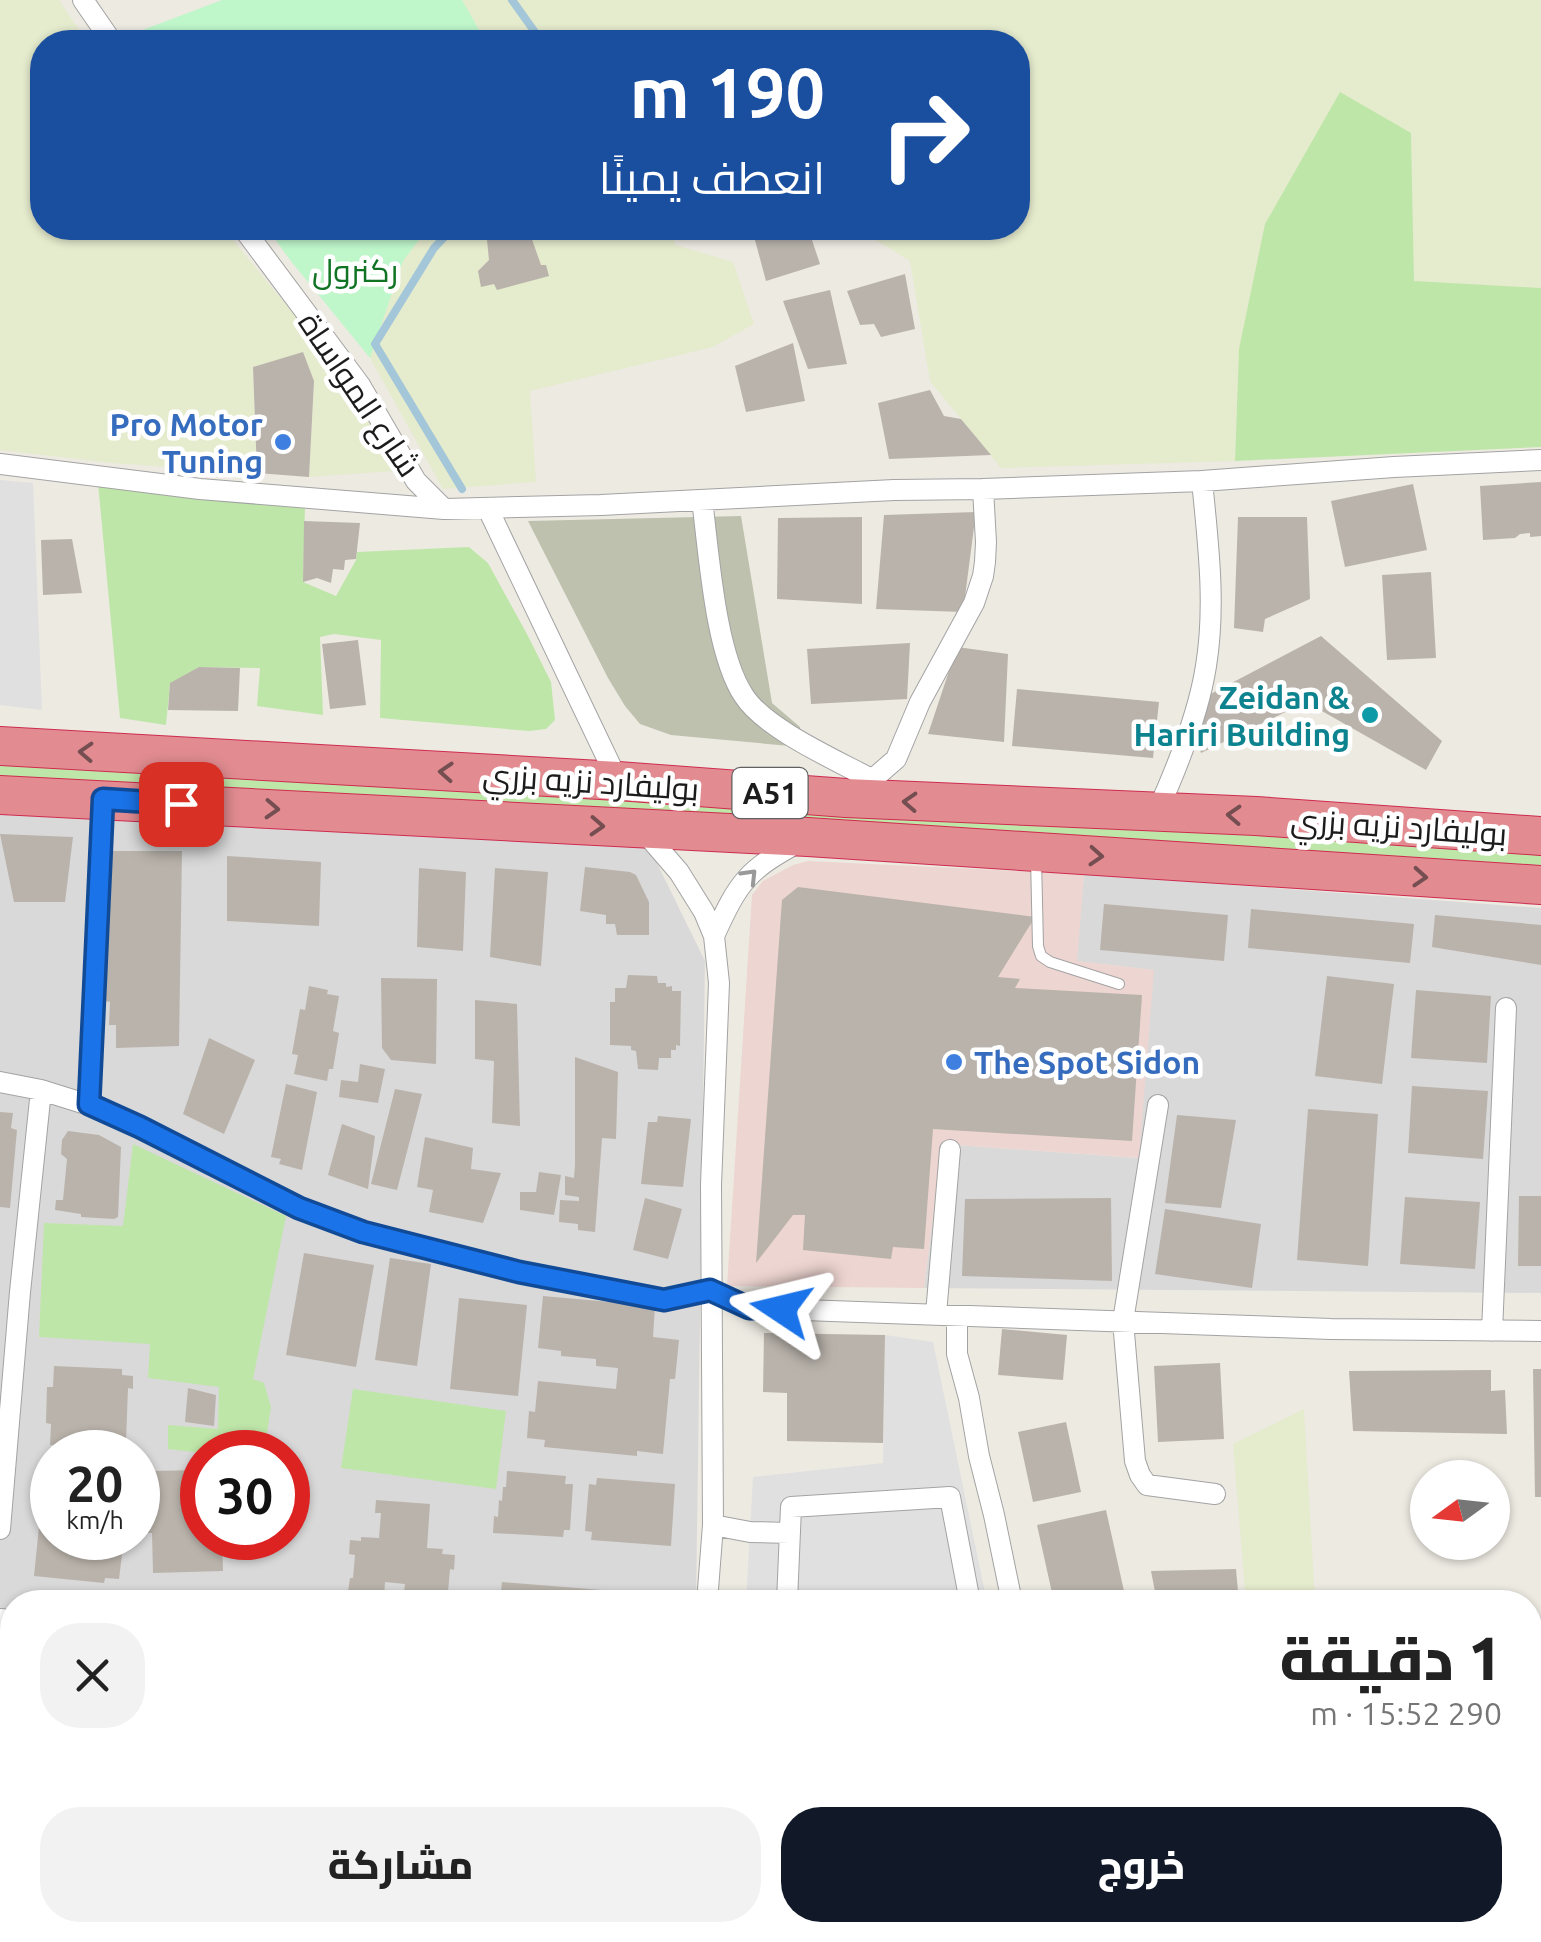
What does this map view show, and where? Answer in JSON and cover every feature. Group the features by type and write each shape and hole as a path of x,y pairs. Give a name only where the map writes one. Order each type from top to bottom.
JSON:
{"highway":[{"name":"بوليفارد نزيه بزري","path":"0,746 618,781 860,789 1000,807 1157,812 1541,836"},
{"name":"بوليفارد نزيه بزري","path":"0,795 808,837 1541,885"}],"street":[{"path":"83,0 104,30"},
{"name":"شارع المواساة","path":"252,240 360,386 416,481 444,509"},
{"path":"0,464 214,490 444,509 1202,481 1541,460"},
{"path":"1157,812 1206,670 1210,576 1202,481"},
{"path":"702,500 720,634 745,699 860,789 896,759 920,702 974,603 985,562 982,489"},
{"path":"488,508 618,781"},
{"path":"89,1104 103,799"},
{"path":"640,828 679,872 704,912 714,936 719,983 711,1185 713,1525 709,1590"},
{"path":"714,936 730,902 754,868 808,837"},
{"path":"1492,1331 1506,1008"},
{"path":"0,1082 89,1104 299,1208 363,1232 519,1272 664,1300 710,1290 749,1308 1331,1329 1541,1331"},
{"path":"0,1529 41,1090"},
{"path":"1158,1104 1123,1321 1133,1447 1140,1475 1148,1484 1214,1494"},
{"path":"950,1150 946,1315 969,1398 1010,1590"},
{"path":"788,1590 791,1506 950,1498 968,1590"},
{"path":"713,1525 750,1532 790,1533"}],"lane":[{"path":"1036,852 1041,956 1119,984"}],"shaded area":[{"path":"0,0 59,0 79,30 30,30 30,240 233,240 307,330 366,414 395,471 309,477 314,381 303,353 253,368 257,473 0,450"},
{"path":"462,0 1541,0 1541,288 1414,282 1411,134 1239,349 1235,461 1001,468 930,381 910,261 876,240 1030,240 1030,30 479,30"},
{"path":"419,240 674,240 675,245 733,262 754,324 713,347 530,391 536,482 443,489 370,358 403,261"},
{"path":"0,480 33,483 42,710 0,705"},
{"path":"741,516 772,703 800,727 801,747 671,735 640,724 608,678 528,521"},
{"path":"0,803 599,823 650,849 705,961 696,1590 0,1590"},
{"name":"The Spot Sidon","path":"808,861 1084,874 1077,961 1154,970 1139,1158 942,1144 924,1288 727,1286 752,895 763,881"},
{"path":"1084,874 1541,908 1541,1293 924,1288 942,1144 1138,1158 1153,970 1076,961"},
{"path":"885,1335 933,1342 985,1590 747,1590 753,1477 883,1463"},
{"path":"1304,1409 1314,1590 1245,1590 1233,1444"}],"green space":[{"path":"222,0 462,0 479,30 143,30"},
{"path":"1340,92 1411,133 1414,281 1541,288 1541,447 1235,461 1239,349 1265,224"},
{"name":"ركنرول","path":"276,240 419,240 403,261 370,358"},
{"path":"98,483 305,505 303,582 336,596 357,552 469,547 488,563 551,682 555,720 546,729 529,731 380,718 381,640 334,634 320,637 323,715 257,706 260,668 199,667 170,684 166,725 120,718"},
{"path":"0,758 1541,847 1541,869 0,780"},
{"path":"133,1144 286,1216 253,1379 264,1383 271,1407 267,1430 180,1430 180,1450 168,1449 168,1425 218,1429 219,1387 148,1378 150,1344 39,1337 44,1223 123,1226"},
{"path":"353,1389 506,1411 496,1489 341,1468"}],"building":[{"path":"487,240 532,240 549,276 497,290 494,284 481,287 478,271 489,260"},
{"path":"755,240 812,240 820,264 766,281"},
{"path":"905,274 915,329 881,337 874,324 860,325 847,291"},
{"path":"830,290 847,364 808,369 783,301"},
{"path":"793,343 805,401 746,412 735,366"},
{"name":"Pro Motor Tuning","path":"303,352 314,381 309,477 257,473 253,367"},
{"path":"930,390 944,416 961,419 991,455 889,459 878,403"},
{"path":"1541,482 1541,536 1530,537 1530,533 1483,540 1480,486"},
{"path":"1413,484 1427,550 1345,567 1331,501"},
{"path":"976,512 963,612 876,609 884,515"},
{"path":"862,517 862,604 777,599 778,518"},
{"path":"1238,517 1307,517 1310,599 1265,619 1263,632 1234,628"},
{"path":"304,521 360,523 356,559 345,560 344,570 333,569 331,583 317,578 303,582"},
{"path":"72,539 82,593 43,595 41,540"},
{"path":"1431,572 1436,658 1387,660 1382,575"},
{"name":"Zeidan & Hariri Building","path":"1321,636 1442,741 1426,770 1306,702 1201,753 1194,728 1205,697"},
{"path":"358,640 366,705 330,709 322,644"},
{"path":"910,643 907,699 811,704 807,649"},
{"path":"957,647 1008,654 1004,742 928,734"},
{"path":"199,667 240,668 238,711 168,710 170,683"},
{"path":"1017,689 1159,702 1153,758 1012,746"},
{"path":"0,834 73,837 65,902 14,902"},
{"path":"107,851 182,851 179,1046 116,1048 116,1025 109,1025 110,1002 105,1001"},
{"path":"227,856 321,862 319,926 227,921"},
{"path":"585,867 636,875 649,902 649,935 617,935 615,924 606,924 606,915 580,911"},
{"path":"419,868 466,872 463,951 417,947"},
{"path":"495,868 548,872 541,966 490,957"},
{"name":"The Spot Sidon","path":"798,887 1035,917 998,977 1020,979 1015,988 1142,995 1132,1141 933,1129 924,1249 893,1247 891,1259 803,1250 805,1215 793,1215 756,1263 782,900"},
{"path":"1104,904 1228,915 1224,961 1100,950"},
{"path":"1251,909 1414,924 1410,963 1248,948"},
{"path":"1435,915 1541,925 1541,965 1432,947"},
{"path":"628,975 657,976 658,983 681,991 680,1046 671,1050 671,1058 659,1058 658,1070 638,1069 636,1051 631,1046 610,1045 610,1002 615,1002 615,988 626,988"},
{"path":"1327,976 1394,984 1382,1084 1315,1076"},
{"path":"381,978 437,979 436,1064 391,1060 382,1048"},
{"path":"309,986 339,996 333,1031 339,1033 327,1081 294,1074 298,1055 292,1054 300,1009 305,1010"},
{"path":"1416,990 1491,996 1487,1063 1411,1058"},
{"path":"475,1000 517,1004 520,1126 492,1123 494,1061 475,1059"},
{"path":"209,1038 255,1060 224,1134 183,1114"},
{"path":"575,1057 618,1072 616,1139 602,1138 595,1232 578,1230 578,1224 559,1222 560,1200 579,1201 579,1197 565,1195 565,1176 574,1178 575,1165"},
{"path":"360,1064 385,1069 378,1103 339,1097 341,1080 358,1082"},
{"path":"286,1084 317,1092 302,1170 279,1164 281,1159 271,1157"},
{"path":"1412,1086 1488,1091 1483,1159 1408,1153"},
{"path":"395,1089 422,1094 397,1190 371,1184"},
{"path":"1308,1109 1378,1114 1368,1266 1297,1260"},
{"path":"0,1112 13,1113 11,1128 17,1130 10,1208 0,1207"},
{"path":"1177,1115 1236,1120 1221,1208 1165,1203"},
{"path":"658,1116 691,1119 683,1187 641,1184 648,1122 657,1122"},
{"path":"342,1124 375,1136 368,1189 328,1175"},
{"path":"68,1131 99,1135 121,1147 118,1217 81,1217 55,1210 56,1200 63,1200 67,1159 61,1154 62,1140"},
{"path":"425,1137 473,1148 471,1169 501,1173 483,1223 429,1212 433,1190 417,1187"},
{"path":"539,1172 561,1175 554,1215 520,1210 520,1192 536,1192"},
{"path":"1519,1196 1541,1196 1541,1266 1518,1266"},
{"path":"1405,1197 1480,1202 1475,1269 1400,1264"},
{"path":"645,1198 682,1209 668,1259 633,1250"},
{"path":"1111,1198 1112,1281 962,1276 965,1199"},
{"path":"1165,1209 1261,1224 1252,1288 1155,1274"},
{"path":"304,1253 374,1265 356,1367 286,1355"},
{"path":"390,1258 431,1264 417,1366 375,1360"},
{"path":"543,1296 655,1306 653,1337 679,1340 675,1379 670,1379 663,1454 637,1451 637,1456 544,1447 545,1440 527,1438 529,1411 535,1412 538,1381 616,1389 618,1368 596,1366 596,1359 561,1356 561,1351 538,1348"},
{"path":"459,1298 527,1305 518,1396 450,1389"},
{"path":"1002,1329 1067,1335 1063,1380 998,1375"},
{"path":"764,1333 885,1335 883,1443 787,1441 787,1393 763,1392"},
{"path":"1220,1363 1224,1439 1158,1442 1154,1366"},
{"path":"54,1366 122,1369 122,1375 133,1376 133,1389 128,1388 126,1430 51,1430 51,1424 46,1423 47,1387 53,1387"},
{"path":"1533,1369 1541,1369 1541,1497 1535,1497"},
{"path":"1491,1370 1491,1391 1505,1390 1507,1434 1353,1431 1349,1371"},
{"path":"188,1388 216,1395 214,1426 185,1422"},
{"path":"1066,1422 1081,1492 1033,1502 1018,1432"},
{"path":"180,1470 180,1560 223,1560 223,1571 153,1573 153,1560 160,1560 160,1471"},
{"path":"507,1471 566,1476 565,1484 573,1484 570,1530 564,1530 563,1537 493,1533"},
{"path":"597,1478 675,1484 671,1546 591,1540 592,1532 585,1531 589,1484 596,1485"},
{"path":"376,1500 430,1504 427,1548 455,1555 448,1590 404,1590 405,1584 385,1582 385,1590 348,1590 355,1555 349,1554 350,1540 379,1538 381,1513 375,1513"},
{"path":"1106,1510 1124,1590 1051,1590 1037,1525"},
{"path":"36,1560 121,1560 119,1579 105,1578 104,1583 34,1576"},
{"path":"1236,1569 1238,1590 1155,1590 1151,1571"},
{"path":"502,1582 602,1590 501,1590"}],"waterway":[{"path":"512,0 533,30"},
{"path":"442,240 375,344 462,489"}],"place":[{"name":"Pro Motor Tuning","path":"283,442"},
{"name":"Zeidan & Hariri Building","path":"1370,715"},
{"name":"The Spot Sidon","path":"954,1062"}],"route":[{"path":"181,804 103,799 89,1104 299,1208 363,1232 519,1272 664,1300 710,1290 749,1308 781,1309"}]}
